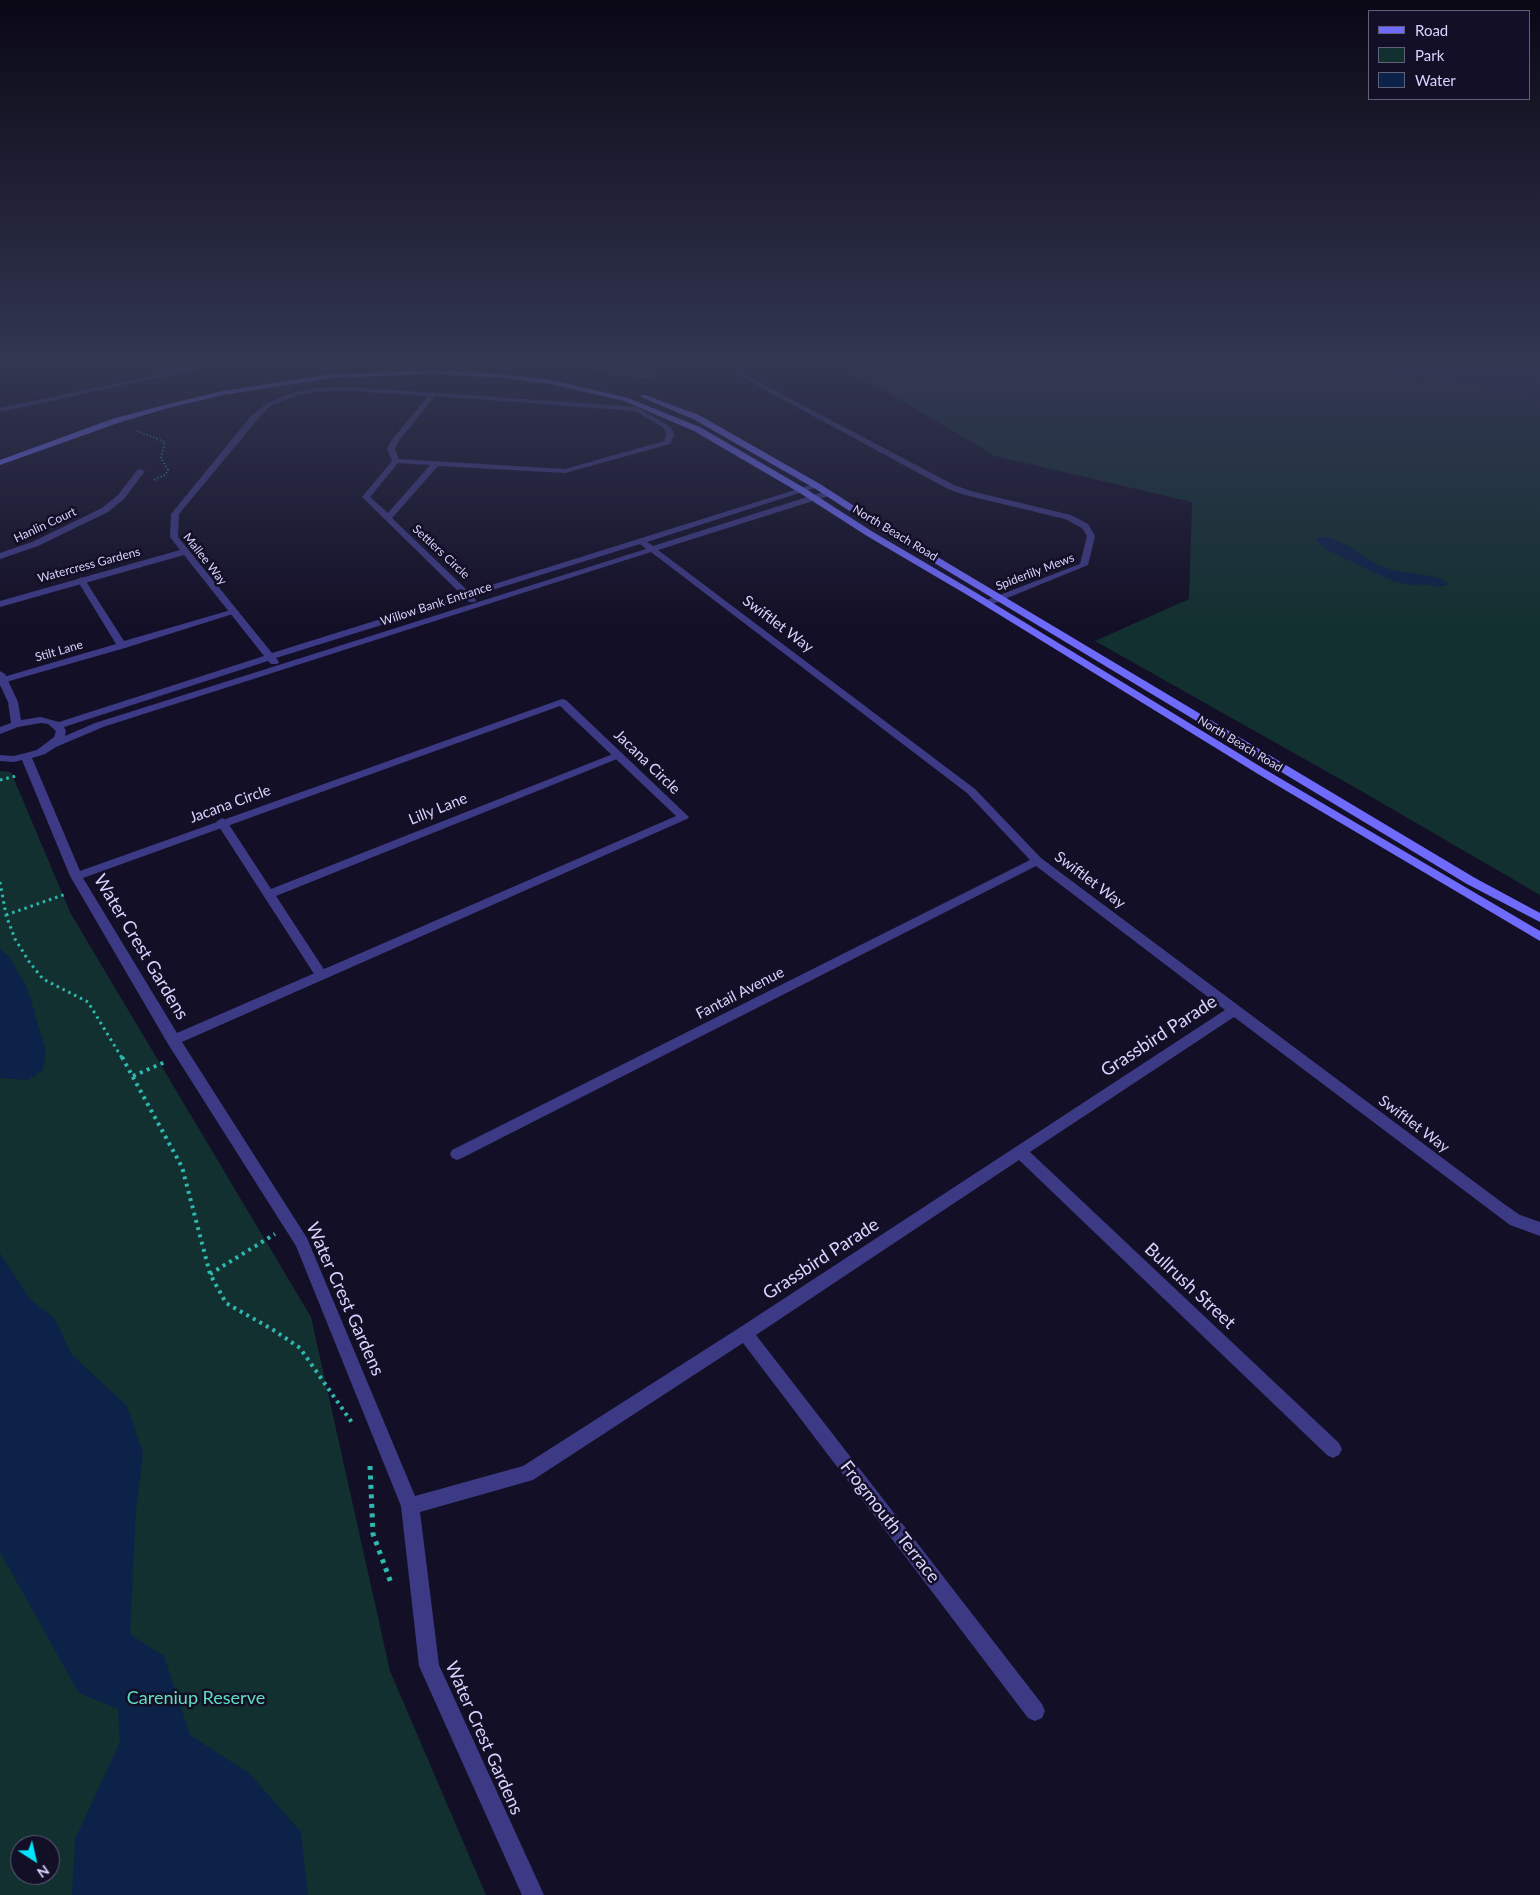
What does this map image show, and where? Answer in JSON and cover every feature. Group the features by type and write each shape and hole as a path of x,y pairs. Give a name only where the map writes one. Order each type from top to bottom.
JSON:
{"main road":[{"name":"North Beach Road","path":"0,463 30,452"},
{"name":"North Beach Road","path":"737,452 1262,772 1540,937"},
{"name":"North Beach Road","path":"758,452 817,486 1471,881 1540,918"}],"street":[{"name":"Mallee Way","path":"226,452 175,514 174,537 278,668"},
{"path":"392,452 396,461 565,471 630,452"},
{"name":"Spiderlily Mews","path":"886,452 951,487 1068,518 1085,526 1091,536 1084,565 987,603"},
{"name":"Settlers Circle","path":"396,461 366,497 476,604"},
{"path":"387,519 436,463"},
{"name":"Hanlin Court","path":"0,556 35,544 105,510 121,497 141,471"},
{"name":"Willow Bank Entrance","path":"58,726 269,657 817,486"},
{"name":"Willow Bank Entrance","path":"26,757 99,725 476,604 829,494"},
{"name":"Swiftlet Way","path":"641,541 971,791 1037,861 1236,1009 1499,1209 1515,1220 1537,1228"},
{"name":"Watercress Gardens","path":"0,604 184,552"},
{"path":"81,580 122,646"},
{"name":"Stilt Lane","path":"2,677 122,646 234,612"},
{"path":"2,677 13,702 16,724"},
{"name":"Jacana Circle","path":"79,882 222,822 562,702 683,817 173,1040"},
{"path":"0,731 16,724 41,720 51,722 58,726 60,731 59,738 52,745"},
{"name":"Lilly Lane","path":"269,894 618,756"},
{"path":"0,758 14,759 26,757"},
{"name":"Water Crest Gardens","path":"26,757 79,882 173,1040 302,1243 410,1506 429,1666 534,1895"},
{"path":"222,822 321,974"},
{"name":"Fantail Avenue","path":"457,1154 1037,861"},
{"name":"Grassbird Parade","path":"410,1506 527,1474 745,1333 1236,1009"},
{"name":"Bullrush Street","path":"1020,1152 1333,1449"},
{"name":"Frogmouth Terrace","path":"745,1333 1035,1711"}],"path":[{"path":"0,882 6,915 15,939 30,963 42,979 88,1002 133,1076 182,1167 210,1274 226,1303 275,1331 300,1348 354,1426"},
{"path":"6,915 79,882"},
{"path":"133,1076 182,1054"},
{"path":"210,1274 290,1225"},
{"path":"370,1463 372,1534 391,1583"}],"green space":[{"path":"989,452 1540,452 1540,895 1363,792 1095,641 1189,599 1192,502 995,456"},
{"name":"Careniup Reserve","path":"0,771 11,772 71,914 311,1317 390,1671 486,1895 0,1895"}],"water":[{"path":"1319,537 1330,538 1350,547 1374,563 1392,570 1437,577 1449,584 1439,587 1395,582 1329,551 1316,541"},
{"path":"0,949 10,957 28,990 46,1052 43,1070 28,1080 0,1078"},
{"path":"0,1253 30,1299 55,1319 72,1355 127,1406 143,1453 136,1510 130,1634 164,1656 190,1735 250,1774 301,1832 308,1895 72,1895 75,1839 120,1742 118,1709 79,1693 0,1552"}]}
